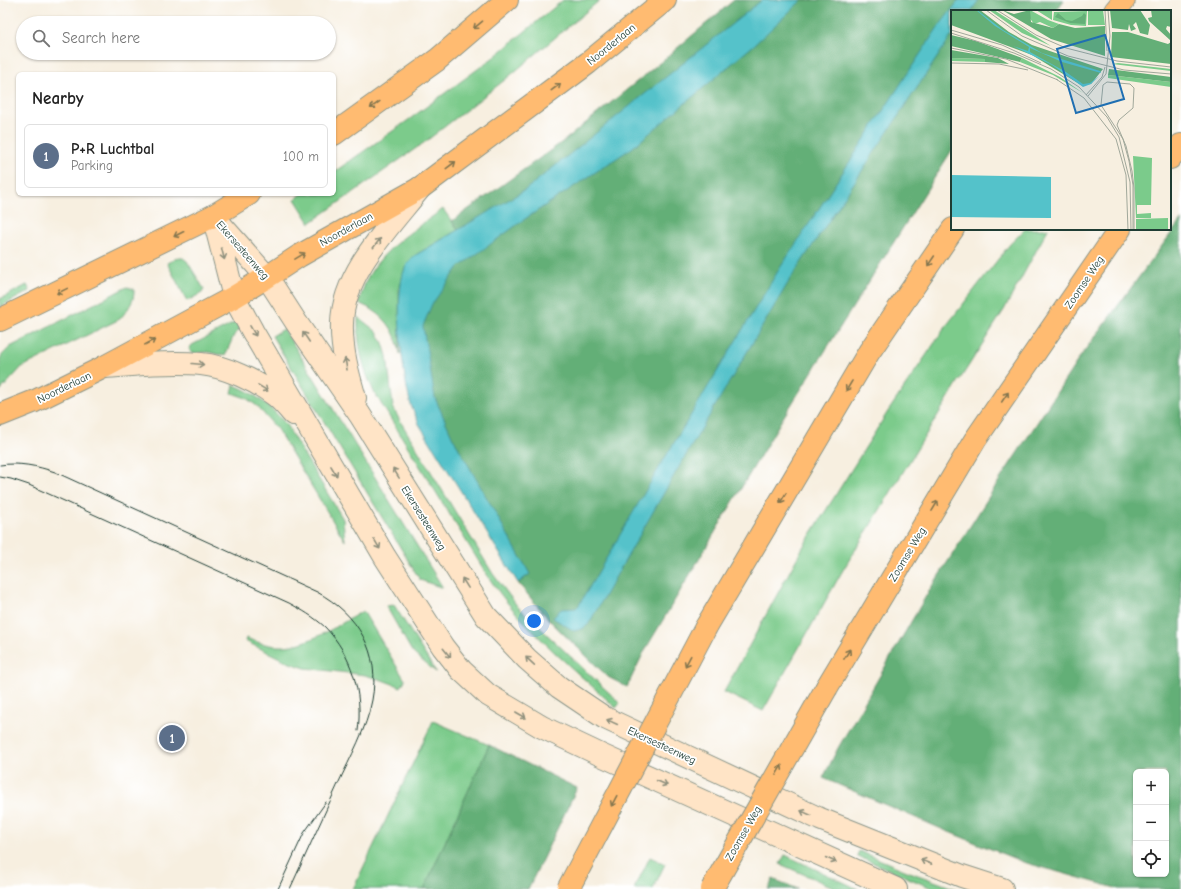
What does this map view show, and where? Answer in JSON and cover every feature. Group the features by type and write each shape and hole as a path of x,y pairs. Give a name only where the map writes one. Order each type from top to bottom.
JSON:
{"main road":[{"path":"336,133 437,60 508,0"},
{"name":"Noorderlaan","path":"0,415 35,401 104,367 234,297 299,256 420,188 588,63 665,0"},
{"path":"1116,10 1124,0"},
{"path":"1171,157 1181,144"},
{"path":"360,415 343,346 342,323 344,305 350,287 364,261 420,188"},
{"path":"0,320 214,216 246,196"},
{"name":"Ekersesteenweg","path":"214,216 267,277 360,415 486,616 527,658 559,687 605,718 820,820 962,876 1002,889"},
{"name":"Ekersesteenweg","path":"214,216 234,297 384,557 443,648 461,670 488,695 542,727 896,889"},
{"path":"568,889 706,627 869,352 952,230"},
{"name":"Zoomse Weg","path":"712,889 827,687 975,440 1119,230"},
{"path":"104,367 176,363 203,364 228,370 260,385 277,397 314,437"}],"green space":[{"path":"563,0 600,0 506,79 425,142 310,223 295,199 299,196 336,196 336,171 494,57"},
{"path":"734,0 1064,0 1057,10 951,10 951,152 781,421 644,652 627,687 608,677 550,621 518,583 525,578 414,366 431,263 458,230 452,221 565,140"},
{"path":"443,209 458,230 414,256 399,288 400,354 395,336 387,322 375,312 358,303 367,278 384,255 403,238"},
{"path":"1181,220 1181,889 1119,889 1023,862 823,778 838,748 926,596 1080,357"},
{"path":"1024,230 1047,230 1004,310 843,570 763,711 724,692 803,547 887,413 946,326 1010,244"},
{"path":"177,258 183,258 187,261 204,289 202,293 187,301 167,263"},
{"path":"27,285 30,291 0,307 0,299"},
{"path":"127,287 134,289 134,294 130,306 120,319 22,367 0,391 0,359 10,347"},
{"path":"358,317 377,332 383,343 387,356 393,407 399,419 493,574 518,607 620,703 616,708 533,631 502,597 489,578 374,392 366,373 359,347"},
{"path":"236,322 241,328 234,335 225,356 208,352 191,353 189,348 192,345"},
{"path":"284,329 443,588 420,580 272,336"},
{"path":"234,385 249,392 262,401 285,423 343,519 345,541 277,429 257,406 246,398 232,393"},
{"path":"394,605 436,672 411,650 386,606"},
{"path":"363,611 405,680 401,687 365,675 305,668 290,663 245,641 246,638 269,645 288,646 322,634"},
{"path":"433,721 489,745 424,889 353,889"},
{"path":"489,745 577,788 528,889 424,889"},
{"path":"859,851 956,889 934,889 857,856"},
{"path":"785,855 858,889 838,889 780,864"},
{"path":"650,857 665,864 653,889 634,889"},
{"path":"773,879 798,889 768,889"}],"water":[{"path":"762,0 802,0 754,45 632,148 525,219 459,267 432,304 423,326 435,398 453,438 530,574 518,583 419,424 411,405 402,356 399,316 401,281 405,268 414,256 525,190"},
{"path":"959,0 979,0 972,10 951,10"},
{"path":"951,10 951,37 791,278 676,472 588,625 582,629 574,631 553,618 561,609 576,608 579,605 663,461 778,271 936,30"}],"tram line":[{"path":"0,465 28,465 55,472 317,592 332,601 355,623 369,651 373,666 374,683 370,711 358,743 290,889"},
{"path":"0,477 29,485 289,603 312,617 325,627 334,638 349,662 354,675 359,703 358,731"},
{"path":"278,889 304,833 326,802"}],"place":[{"name":"P+R Luchtbal","path":"172,738"}]}
